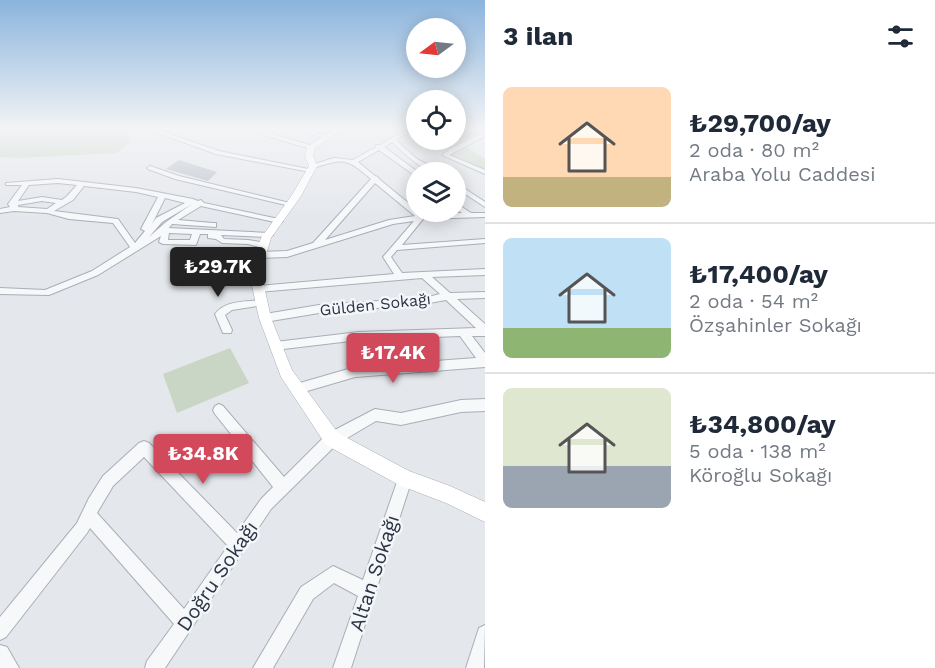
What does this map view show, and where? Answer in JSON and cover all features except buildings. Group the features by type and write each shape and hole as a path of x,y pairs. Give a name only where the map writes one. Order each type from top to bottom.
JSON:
{"street":[{"path":"302,159 326,159"},
{"path":"347,159 376,178 406,205"},
{"path":"354,162 358,159"},
{"path":"456,159 485,172"},
{"path":"313,160 290,204 268,237 255,272 265,318 286,373 332,439 405,479 450,495 485,512"},
{"path":"150,168 206,185 290,204"},
{"path":"315,247 376,178"},
{"path":"8,184 58,181 83,183 193,201 268,237 287,254 392,222 406,220"},
{"path":"13,206 17,195 27,183"},
{"path":"48,211 64,202 83,183"},
{"path":"135,248 159,220 193,201 206,185"},
{"path":"466,192 485,205"},
{"path":"135,248 163,195"},
{"path":"474,198 485,195"},
{"path":"0,211 42,199 64,202"},
{"path":"0,291 46,293 95,273 135,248 151,241 172,222 195,209 193,201"},
{"path":"13,206 48,211 57,216 115,220 135,248"},
{"path":"466,213 470,216"},
{"path":"466,216 485,215"},
{"path":"172,222 268,237"},
{"path":"400,276 387,257 418,222"},
{"path":"196,233 268,237 248,242 233,238 222,241 219,237 196,233"},
{"path":"396,248 485,240"},
{"path":"227,330 220,314 229,307 259,296 400,276 485,272"},
{"path":"424,275 485,331"},
{"name":"Gülden Sokağı","path":"265,318 318,309 424,301 448,296 485,295"},
{"path":"276,346 359,336 485,331"},
{"path":"463,332 485,362"},
{"path":"297,389 355,372 485,362"},
{"name":"Doğru Sokağı","path":"154,668 266,504 332,439 375,415 401,419 462,406 485,405"},
{"path":"219,410 283,487"},
{"path":"0,631 82,528 108,481 144,448 238,545"},
{"name":"Altan Sokağı","path":"342,668 405,479"},
{"path":"88,514 185,623"},
{"path":"262,668 307,593 333,574 368,592"},
{"path":"475,668 485,634"},
{"path":"0,654 10,668"}],"green space":[{"path":"460,159 485,159 485,170"},
{"path":"230,348 249,383 177,413 163,374"}]}
